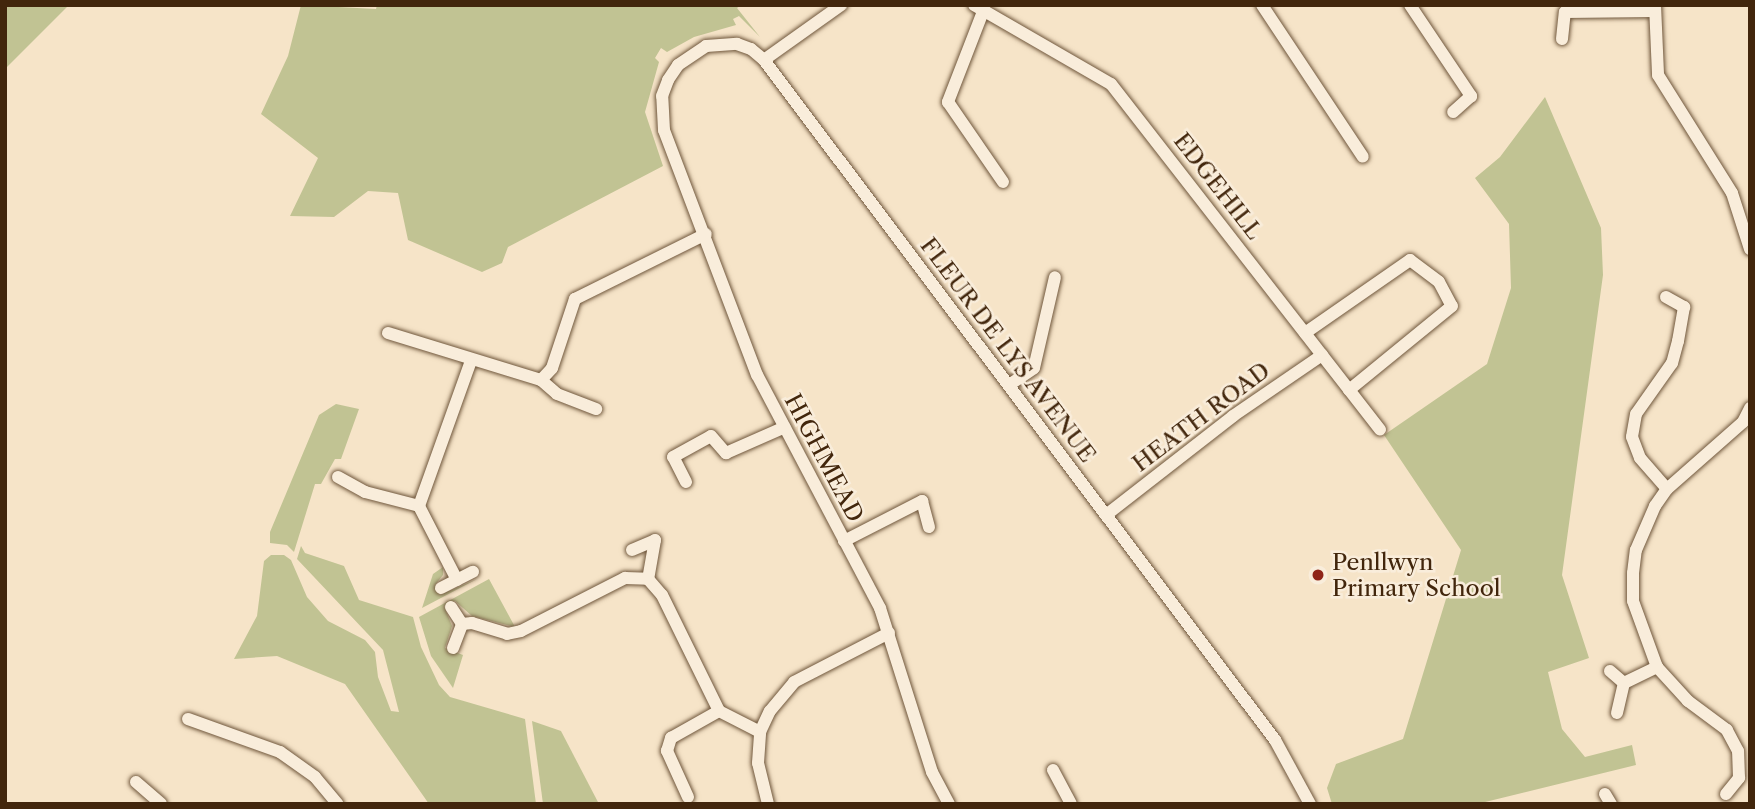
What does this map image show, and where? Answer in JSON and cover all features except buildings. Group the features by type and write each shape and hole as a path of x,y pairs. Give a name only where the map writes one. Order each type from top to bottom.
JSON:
{"street":[{"path":"764,61 841,5"},
{"path":"1262,5 1363,157"},
{"path":"1410,5 1471,96 1453,112"},
{"name":"EDGEHILL","path":"1003,181 948,102 979,7 1111,84 1380,430"},
{"path":"1562,39 1566,12 1655,8 1658,75 1732,192 1750,249"},
{"name":"FLEUR DE LYS AVENUE","path":"664,130 662,96 668,80 693,53 706,46 737,44 751,48 764,61 1276,740 1310,804"},
{"name":"HIGHMEAD","path":"664,130 706,234 757,375 880,608 932,772 949,804"},
{"path":"541,380 552,368 575,299 706,234"},
{"path":"1305,333 1410,260 1439,282 1452,306 1349,390"},
{"path":"1009,385 1034,368 1055,277"},
{"path":"1667,297 1684,307 1678,341 1672,363 1636,414 1632,437 1640,458 1667,489"},
{"path":"388,333 471,361 541,380 557,394 596,409"},
{"name":"HEATH ROAD","path":"1106,515 1233,416 1322,355"},
{"path":"457,580 419,506 471,361"},
{"path":"1726,794 1744,780 1738,751 1727,730 1688,701 1657,667 1633,601 1633,573 1644,525 1667,489 1746,424 1750,408"},
{"path":"686,482 674,457 711,436 726,453 785,427"},
{"path":"338,477 365,492 419,506"},
{"path":"844,541 922,501 929,527"},
{"path":"632,551 655,540 648,579"},
{"path":"441,588 473,572"},
{"path":"462,624 472,623 507,634 521,631 625,578 648,579 662,594 719,712 760,732"},
{"path":"451,607 462,624"},
{"path":"453,648 462,624"},
{"path":"768,804 758,763 760,732 794,682 889,634"},
{"path":"1624,683 1657,667"},
{"path":"1610,671 1624,683"},
{"path":"1617,713 1624,683"},
{"path":"688,797 667,751 671,738 719,712"},
{"path":"188,719 280,752 315,776 338,804"},
{"path":"1053,770 1071,804"},
{"path":"136,782 161,804"}],"green space":[{"path":"5,5 69,5 5,69"},
{"path":"301,5 376,9 377,5 741,5 737,8 760,37 739,16 733,19 736,25 694,37 667,52 661,48 655,58 659,62 645,112 663,166 508,247 502,263 482,272 408,240 398,193 368,191 334,217 290,216 318,158 261,114 288,56"},
{"path":"1545,97 1601,228 1603,275 1562,575 1589,658 1548,672 1562,729 1585,757 1632,745 1636,765 1477,804 1332,804 1327,788 1336,764 1403,739 1461,550 1384,435 1487,364 1511,288 1509,224 1475,178 1500,157"},
{"path":"336,404 359,409 341,459 335,459 321,484 315,484 294,552 287,545 270,543 270,532 319,415"},
{"path":"301,546 305,553 344,566 359,600 413,617 421,647 439,685 450,697 525,719 536,804 429,804 345,684 277,656 234,659 257,616 264,561 271,555 284,555 291,560 307,597 328,621 365,640 375,652 378,677 391,711 399,712 383,650 297,559"},
{"path":"443,567 443,575 435,585 440,595 477,579 422,608 433,574"},
{"path":"489,579 515,627 472,616 455,601 444,606 452,626 445,648 463,655 453,688 431,656 419,617"},
{"path":"532,721 561,731 599,804 543,804"}],"place":[{"name":"Penllwyn Primary School","path":"1318,575"}]}
